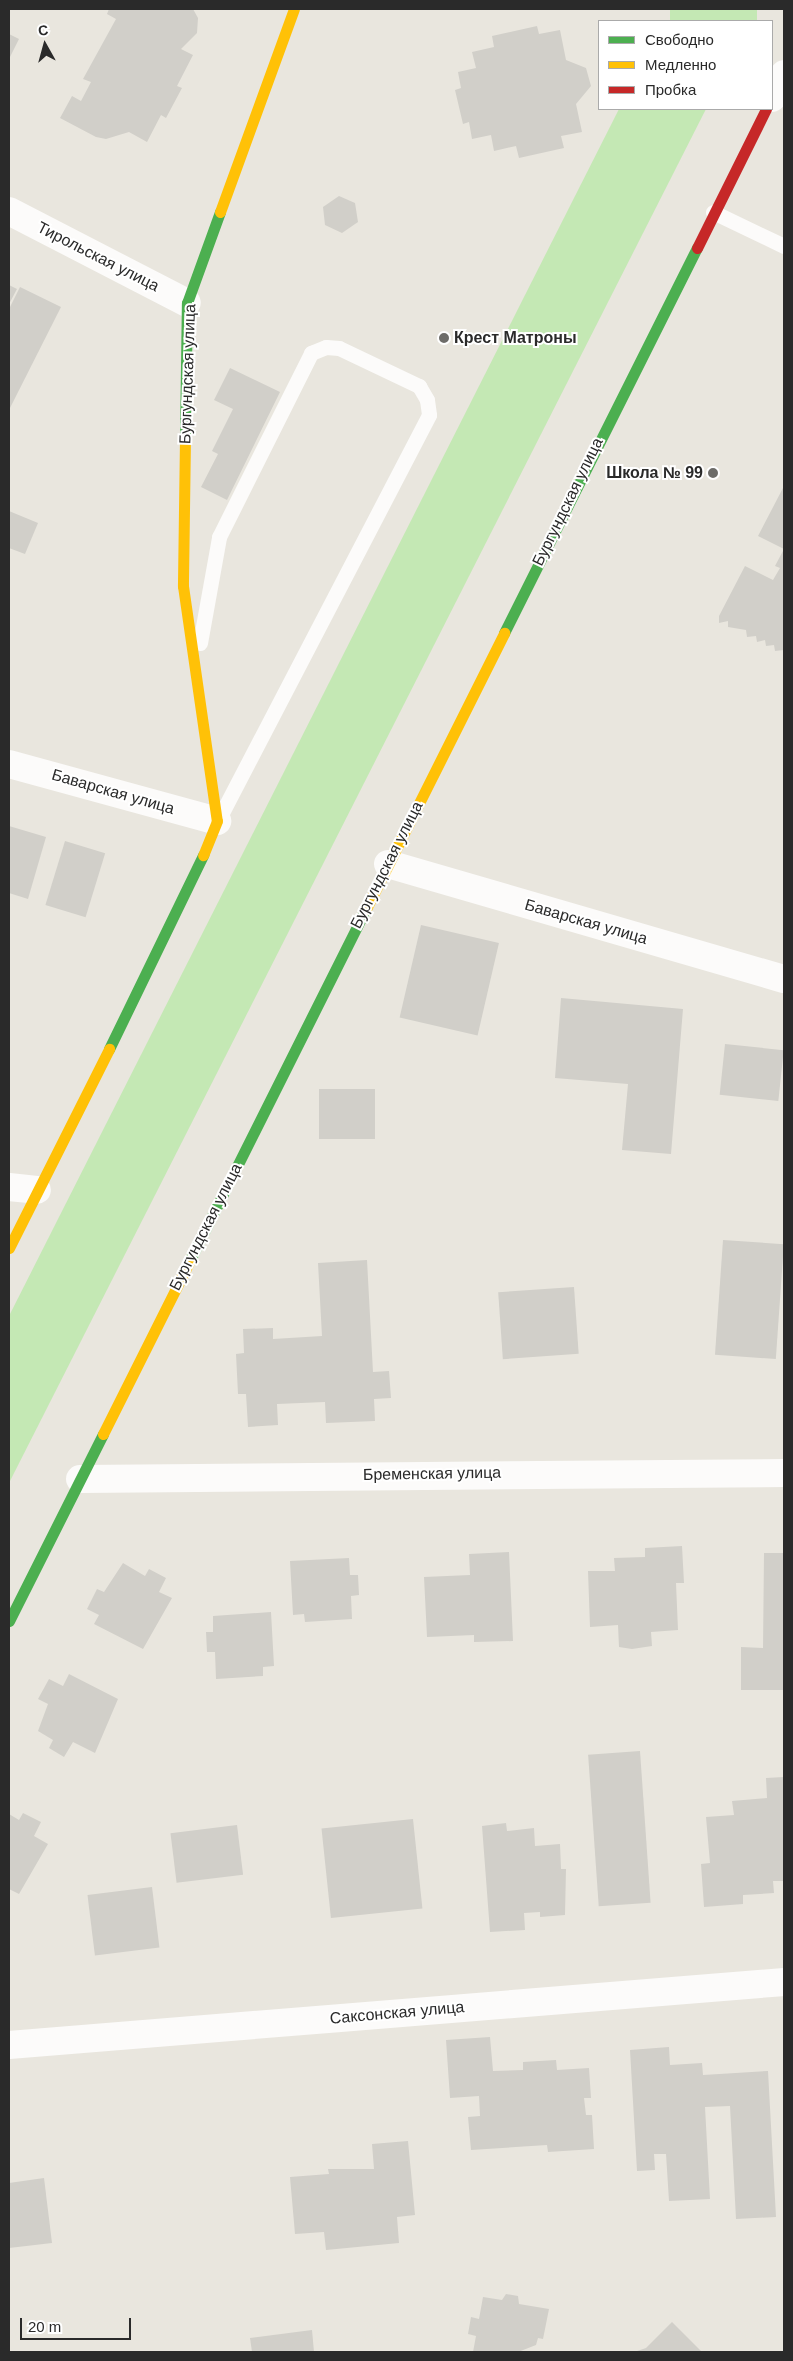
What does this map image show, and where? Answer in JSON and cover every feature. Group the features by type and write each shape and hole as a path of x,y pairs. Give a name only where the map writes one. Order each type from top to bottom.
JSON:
{"street":[{"name":"Бургундская улица","path":"9,1248 193,881 217,821 183,586 187,304 294,9"},
{"path":"773,96 784,74"},
{"name":"Бургундская улица","path":"9,1621 765,110"},
{"name":"Тирольская улица","path":"9,211 187,304"},
{"name":"Баварская улица","path":"9,764 217,821"},
{"name":"Баварская улица","path":"388,864 784,979"},
{"path":"9,1187 37,1190"},
{"name":"Бременская улица","path":"80,1478 784,1473"},
{"name":"Саксонская улица","path":"9,2044 784,1982"}],"lane":[{"path":"713,212 784,246"},
{"path":"196,670 219,538 311,353 339,348 419,386 427,400 429,415 217,821"}],"green space":[{"path":"670,9 757,9 757,20 670,20"},
{"path":"618,110 705,110 9,1483 9,1316"}],"building":[{"path":"109,9 193,9 198,18 197,33 181,49 193,55 177,86 182,88 166,118 161,115 147,142 129,132 106,139 96,137 60,118 72,96 81,101 91,82 83,79 116,19 107,14"},
{"path":"537,26 539,34 560,30 566,60 586,68 591,86 576,104 582,132 561,136 564,148 519,158 516,146 494,151 491,135 472,139 469,122 463,124 455,90 461,88 458,72 476,68 472,52 494,47 492,36"},
{"path":"9,34 19,39 9,59"},
{"path":"339,196 355,203 358,222 342,233 325,225 323,207"},
{"path":"9,285 17,289 9,304"},
{"path":"20,287 61,307 9,410 9,309"},
{"path":"230,368 280,392 227,500 201,487 218,454 212,451 233,409 214,400"},
{"path":"784,486 784,549 758,536"},
{"path":"9,511 38,523 25,554 9,548"},
{"path":"784,549 784,650 775,651 774,645 766,646 765,640 757,642 756,636 747,637 746,630 728,627 728,621 719,623 719,616 745,566 773,580 780,568 775,566"},
{"path":"9,826 46,837 28,899 9,893"},
{"path":"65,841 105,853 86,917 45,905"},
{"path":"421,925 499,943 478,1036 400,1018"},
{"path":"561,998 683,1009 671,1154 622,1150 628,1084 555,1078"},
{"path":"725,1044 784,1050 778,1101 720,1095"},
{"path":"319,1089 375,1089 375,1139 319,1139"},
{"path":"723,1240 784,1244 776,1359 715,1355"},
{"path":"367,1260 373,1372 389,1371 391,1398 374,1399 375,1421 326,1423 325,1402 277,1404 278,1425 248,1427 246,1394 238,1394 236,1354 244,1353 243,1329 273,1328 273,1339 322,1336 318,1263"},
{"path":"574,1287 579,1354 503,1359 498,1292"},
{"path":"682,1546 684,1583 676,1583 678,1630 651,1632 652,1646 632,1649 619,1647 618,1625 590,1627 588,1571 615,1571 614,1558 645,1557 645,1548"},
{"path":"509,1552 513,1641 474,1642 474,1635 427,1637 424,1577 470,1575 469,1554"},
{"path":"764,1553 784,1553 784,1690 741,1690 741,1647 763,1648"},
{"path":"349,1558 350,1575 358,1575 359,1595 351,1596 352,1619 305,1622 304,1614 293,1615 290,1561"},
{"path":"123,1563 145,1576 149,1569 166,1578 159,1592 172,1598 143,1649 94,1624 99,1615 87,1609 97,1589 104,1592"},
{"path":"271,1612 274,1666 263,1667 263,1676 216,1679 215,1652 207,1652 206,1632 213,1632 213,1616"},
{"path":"69,1674 118,1699 95,1753 73,1742 64,1757 49,1748 53,1740 38,1731 48,1704 38,1699 49,1679 63,1686"},
{"path":"640,1751 651,1903 599,1906 588,1755"},
{"path":"784,1777 784,1881 773,1881 774,1893 743,1895 743,1904 704,1907 701,1864 710,1863 706,1817 734,1815 732,1801 767,1798 766,1778"},
{"path":"23,1813 41,1822 34,1836 48,1844 19,1894 9,1889 9,1814 19,1820"},
{"path":"413,1819 422,1909 331,1918 322,1829"},
{"path":"506,1823 507,1831 534,1828 535,1846 560,1844 561,1869 566,1869 565,1915 540,1917 540,1912 524,1913 525,1930 490,1932 482,1826"},
{"path":"237,1825 243,1875 177,1883 170,1833"},
{"path":"152,1887 159,1948 95,1955 87,1895"},
{"path":"490,2037 493,2071 523,2070 523,2062 556,2060 557,2070 589,2068 591,2098 584,2098 586,2115 592,2115 594,2149 548,2152 547,2145 471,2150 468,2117 480,2116 479,2096 450,2098 446,2040"},
{"path":"669,2047 670,2065 702,2063 703,2075 768,2071 776,2217 736,2219 730,2106 705,2107 710,2199 669,2201 666,2154 654,2154 655,2170 637,2171 630,2050"},
{"path":"408,2141 415,2215 397,2217 399,2243 326,2250 324,2232 295,2234 290,2177 329,2174 328,2169 374,2169 372,2144"},
{"path":"44,2178 52,2243 9,2248 9,2183"},
{"path":"506,2294 518,2296 519,2304 549,2309 543,2339 538,2338 536,2345 518,2352 473,2352 476,2336 468,2334 471,2317 479,2319 483,2297 502,2300"},
{"path":"672,2322 702,2352 634,2352 646,2348"},
{"path":"312,2330 314,2352 252,2352 250,2338"}],"traffic: fast":[{"path":"185,438 187,303 220,212"},
{"path":"504,633 697,248"},
{"path":"109,1049 203,855"},
{"path":"190,1260 366,909"},
{"path":"9,1621 103,1434"}],"traffic: slow":[{"path":"220,212 294,9"},
{"path":"185,438 183,586 217,821 203,855"},
{"path":"366,909 504,633"},
{"path":"9,1248 109,1049"},
{"path":"103,1434 190,1260"}],"traffic: jam":[{"path":"697,248 766,110"}],"place":[{"name":"Крест Матроны","path":"444,338"},
{"name":"Школа № 99","path":"713,473"}]}
